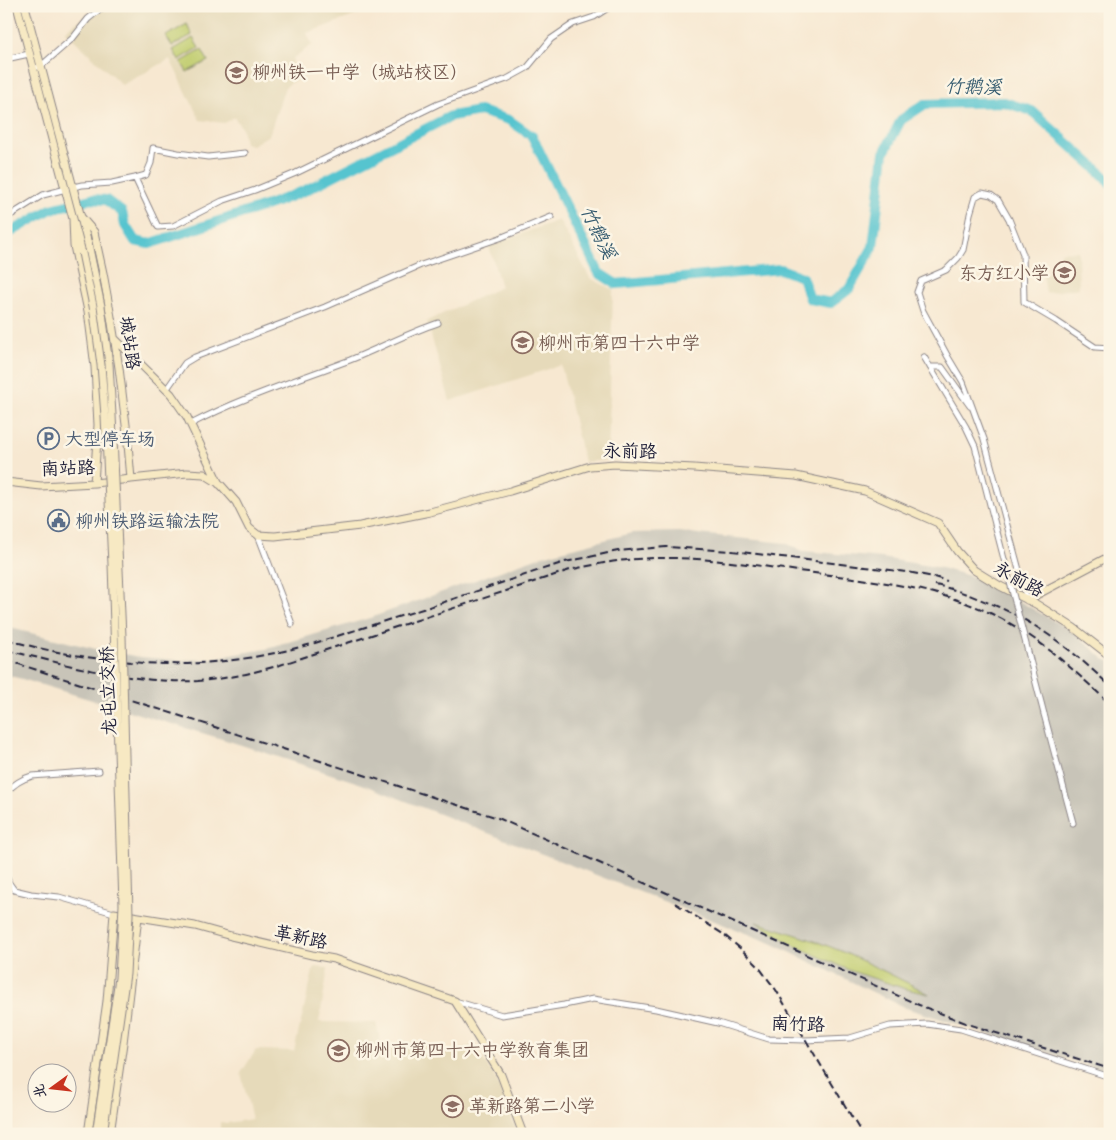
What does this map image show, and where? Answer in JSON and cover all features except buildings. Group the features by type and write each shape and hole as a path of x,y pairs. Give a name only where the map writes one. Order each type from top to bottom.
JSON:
{"main road":[{"name":"城站路","path":"16,6 29,54 37,67"},
{"name":"城站路","path":"25,6 37,67 77,217 89,248"},
{"name":"城站路","path":"77,217 82,253"},
{"name":"城站路","path":"77,217 94,232 103,274 115,339 131,478"},
{"name":"城站路","path":"77,217 74,246 88,311 95,367 98,425 94,483"},
{"name":"龙屯立交桥","path":"89,248 101,306 109,364 112,407 122,636 129,915 126,974 103,1134"},
{"name":"龙屯立交桥","path":"82,253 93,306 101,365 105,416 123,905 119,978 96,1134"},
{"path":"115,339 166,390 187,417 220,484 236,502 249,528 258,535"},
{"name":"永前路","path":"258,535 275,536 360,526 430,512 510,491 590,466 615,464 796,476 865,491 938,523 957,551 974,570 1000,586 1036,604 1074,628 1110,656"},
{"path":"131,478 187,473 204,474 220,484"},
{"name":"南站路","path":"6,482 41,486 94,483 131,478"},
{"path":"1028,600 1110,556"},
{"path":"88,1134 106,1001 114,913"},
{"name":"革新路","path":"114,913 195,926 334,959 455,1001"},
{"path":"110,1134 138,917"},
{"path":"455,1001 501,1075 523,1134"}],"street":[{"path":"37,67 73,38 88,19 104,6"},
{"path":"135,178 158,227 173,226 222,201 296,174 438,104 507,79 527,68 551,39 573,24 594,17 611,6"},
{"path":"6,59 29,54"},
{"path":"6,218 43,195 70,190 82,185 112,184 146,175 151,163 153,148 208,157 245,153"},
{"path":"1028,600 984,439 974,410 963,382 948,357 917,292 921,282 946,270 963,250 970,214 976,197 982,194 991,195 998,200 1009,219 1023,254 1024,302 1095,347 1110,348"},
{"path":"166,390 185,363 195,357 325,307 421,265 551,218"},
{"path":"191,424 217,410 438,323"},
{"path":"924,357 966,427 975,446 1073,823"},
{"path":"930,366 942,367 974,410"},
{"path":"258,535 292,624"},
{"path":"6,792 16,782 32,776 99,772"},
{"path":"6,876 14,890 59,897 114,913"},
{"name":"南竹路","path":"455,1001 502,1015 593,999 656,1009 718,1023 768,1039 850,1038 890,1026 927,1024 961,1029 1110,1077"}],"shaded area":[{"name":"柳州铁一中学（城站校区）","path":"98,6 368,6 370,10 307,33 312,45 293,58 293,66 298,78 285,87 269,135 252,145 245,143 242,128 234,117 224,123 200,120 170,59 122,85 65,31"},
{"name":"柳州市第四十六中学","path":"559,220 590,278 613,290 608,460 584,462 561,365 450,401 427,321 501,287 489,246"},
{"name":"东方红小学","path":"1078,251 1079,288 1046,293 1043,274 1061,271 1060,252"},
{"path":"679,532 785,543 803,551 882,558 941,568 977,578 1076,634 1104,659 1110,661 1110,1072 906,1008 771,943 362,784 232,742 6,675 6,627 100,650 140,657 178,660 207,659 266,649 373,617 542,556 632,533"},
{"name":"柳州市第四十六中学教育集团","path":"314,967 328,968 319,1022 376,1023 382,1047 426,1041 435,1058 473,1045 496,1079 518,1134 220,1133 220,1122 227,1123 252,1119 241,1073 256,1050 294,1051"}],"green space":[{"path":"187,24 192,35 172,46 166,36"},
{"path":"193,38 199,48 179,60 173,50"},
{"path":"202,50 208,61 187,72 181,62"},
{"path":"756,922 843,952 929,994 906,989 851,971 791,944"}],"waterway":[{"name":"竹鹅溪","path":"6,235 51,209 91,199 106,200 122,212 125,225 135,241 149,244 271,204 304,191 451,116 480,111 509,120 532,136 599,273 616,284 780,269 802,277 810,299 831,303 849,289 873,247 884,153 901,120 925,104 1004,102 1032,111 1110,183"}],"railway":[{"path":"6,639 57,652 127,662 186,664 243,659 315,643 565,562 618,551 666,547 732,551 907,572 947,581"},
{"path":"6,650 77,667 149,680 198,681 219,679 280,665 570,570 603,563 637,559 678,558 734,562 877,581 946,596 990,613 1039,642 1110,704"},
{"path":"935,585 974,597 1033,625 1065,647 1110,686"},
{"path":"6,660 498,818 919,1005 971,1025 1110,1069"},
{"path":"675,903 723,934 758,966 776,990 862,1134"}],"place":[{"name":"柳州铁一中学（城站校区）","path":"236,72"},
{"name":"东方红小学","path":"1065,273"},
{"name":"柳州市第四十六中学","path":"522,343"},
{"name":"大型停车场","path":"49,439"},
{"name":"柳州铁路运输法院","path":"59,521"},
{"name":"柳州市第四十六中学教育集团","path":"339,1050"},
{"name":"革新路第二小学","path":"453,1106"}]}
